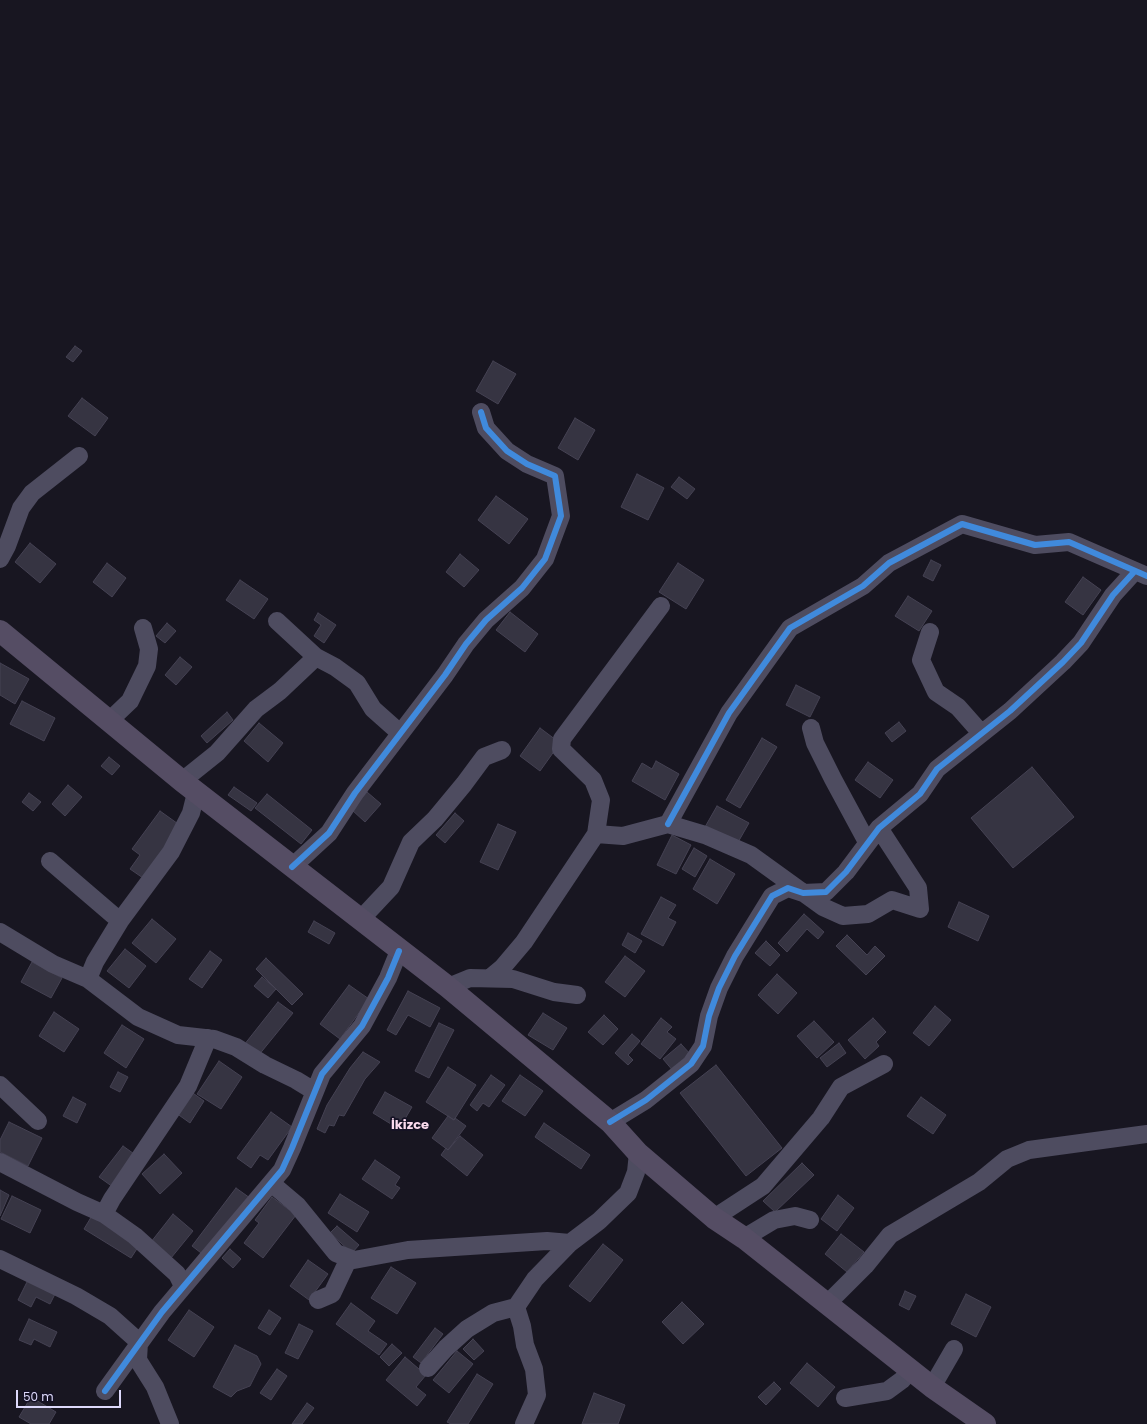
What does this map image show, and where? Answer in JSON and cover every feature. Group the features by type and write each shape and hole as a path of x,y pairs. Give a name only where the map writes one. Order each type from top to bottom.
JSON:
{"main road":[{"path":"0,631 108,722 189,787 399,951 448,987 610,1122 638,1153 714,1218 744,1238 932,1387 985,1424"}],"street":[{"path":"292,867 329,833 355,793 486,620 522,588 545,559 561,516 555,476 527,464 507,451 486,428 481,412"},
{"path":"0,559 10,540 21,508 32,493 79,456"},
{"path":"610,1122 646,1100 691,1064 703,1046 709,1016 719,988 759,914 772,896 788,888 803,893 826,892 846,872 867,842 880,828 920,794 937,769 1010,710 1063,662 1081,643 1113,594 1140,574 1069,542 1035,545 962,524 896,560 863,586 790,628 729,713 668,824"},
{"path":"490,978 502,968 524,942 596,834 601,800 593,780 561,749 562,739 661,606"},
{"path":"277,621 316,657 335,667 357,683 373,709 400,733"},
{"path":"108,722 130,701 141,682 147,666 148,649 143,628"},
{"path":"930,632 921,660 936,692 958,707 981,733"},
{"path":"88,979 95,962 120,921 170,852 191,813 189,787 256,709 280,691 316,657"},
{"path":"811,728 815,743 867,842"},
{"path":"360,920 391,887 412,842 435,819 484,757 502,750"},
{"path":"596,834 623,836 668,824 705,835 751,855 823,907 843,916 868,914 892,900 920,909 918,888 880,828"},
{"path":"50,861 120,921"},
{"path":"0,932 53,964 88,979 138,1018 178,1035 208,1038 236,1047 265,1065 296,1080 314,1091"},
{"path":"105,1391 139,1342 183,1286 282,1170 322,1074 362,1026 388,978 399,951"},
{"path":"448,987 470,978 513,979 554,992 577,995"},
{"path":"104,1214 112,1199 188,1086 208,1038"},
{"path":"714,1218 763,1186 821,1118 840,1087 884,1064"},
{"path":"0,1084 38,1121"},
{"path":"827,1304 865,1266 890,1235 979,1182 1007,1160 1029,1150 1147,1134"},
{"path":"428,1368 446,1348 467,1329 493,1313 516,1307 535,1279 570,1243 599,1221 628,1193 636,1172 638,1153"},
{"path":"0,1162 77,1202 104,1214 135,1236 177,1274 183,1286"},
{"path":"271,1183 297,1205 336,1253 354,1260 408,1250 546,1241 570,1243"},
{"path":"744,1238 774,1220 796,1216 810,1220"},
{"path":"318,1300 332,1294 348,1258"},
{"path":"0,1259 83,1300 110,1316 139,1342"},
{"path":"516,1307 522,1326 525,1345 534,1369 537,1395 532,1424"},
{"path":"139,1342 138,1360 155,1387 170,1424"},
{"path":"932,1387 954,1349"},
{"path":"845,1398 886,1391 902,1380 911,1370"},
{"path":"524,1424 537,1395"}],"building":[{"path":"75,346 82,351 73,362 66,357"},
{"path":"493,361 516,374 498,404 476,391"},
{"path":"82,398 108,418 95,436 68,416"},
{"path":"575,418 595,430 578,460 558,448"},
{"path":"637,474 664,488 648,520 621,507"},
{"path":"679,477 695,489 687,499 671,487"},
{"path":"496,496 528,519 509,544 478,520"},
{"path":"30,543 56,564 40,583 15,562"},
{"path":"460,554 479,570 464,587 446,572"},
{"path":"931,560 941,565 933,581 923,576"},
{"path":"107,563 126,578 112,597 93,582"},
{"path":"678,563 704,580 686,609 659,592"},
{"path":"1083,577 1101,590 1083,615 1065,602"},
{"path":"240,580 268,599 254,619 226,600"},
{"path":"908,596 932,611 919,631 895,616"},
{"path":"510,612 538,634 525,652 496,630"},
{"path":"318,613 336,625 324,643 314,636 321,625 314,620"},
{"path":"167,623 176,631 165,643 156,636"},
{"path":"180,657 192,667 176,685 165,675"},
{"path":"0,663 29,679 15,704 0,695"},
{"path":"796,685 820,697 810,717 786,705"},
{"path":"22,701 55,718 44,741 10,724"},
{"path":"227,712 233,720 207,743 201,736"},
{"path":"899,722 906,731 892,742 885,733"},
{"path":"259,723 283,743 268,762 244,741"},
{"path":"540,728 560,743 540,771 520,756"},
{"path":"762,738 777,747 740,808 726,800"},
{"path":"109,757 120,766 112,775 101,766"},
{"path":"656,761 679,774 665,800 632,781 642,763 652,769"},
{"path":"868,762 893,780 880,798 855,780"},
{"path":"1032,767 1074,817 1013,868 971,818"},
{"path":"68,785 82,797 65,816 52,804"},
{"path":"234,787 257,803 251,811 228,795"},
{"path":"367,792 381,804 365,822 352,810"},
{"path":"29,793 41,802 33,811 22,802"},
{"path":"267,794 312,830 301,844 255,808"},
{"path":"717,806 749,823 737,844 705,827"},
{"path":"160,811 181,826 143,878 130,869 140,855 132,849"},
{"path":"455,813 464,821 445,843 436,835"},
{"path":"498,824 516,832 498,870 480,862"},
{"path":"672,835 691,845 676,874 657,865"},
{"path":"694,848 707,856 695,877 682,869"},
{"path":"710,859 735,874 717,904 693,889"},
{"path":"661,897 676,905 668,918 676,922 663,946 641,934"},
{"path":"959,902 989,916 978,941 948,927"},
{"path":"804,914 824,932 818,939 807,929 787,952 778,943"},
{"path":"152,919 176,939 156,963 132,943"},
{"path":"314,921 335,933 329,944 308,932"},
{"path":"628,933 642,941 635,953 622,945"},
{"path":"847,935 867,955 875,946 885,956 866,975 836,946"},
{"path":"766,941 780,955 770,966 755,953"},
{"path":"125,949 146,966 129,988 107,971"},
{"path":"210,951 222,960 202,988 189,979"},
{"path":"625,956 645,971 625,997 605,982"},
{"path":"266,958 303,994 292,1005 256,969"},
{"path":"32,962 62,978 51,998 21,982"},
{"path":"777,974 797,993 778,1014 758,995"},
{"path":"262,977 276,989 268,998 254,986"},
{"path":"349,985 369,999 340,1039 320,1024"},
{"path":"408,991 440,1008 430,1027 408,1015 396,1035 387,1030"},
{"path":"278,1002 293,1013 258,1056 244,1045"},
{"path":"935,1006 951,1020 929,1046 913,1033"},
{"path":"54,1012 79,1029 64,1052 39,1036"},
{"path":"543,1013 567,1028 553,1050 528,1035"},
{"path":"604,1015 618,1029 603,1045 588,1032"},
{"path":"661,1018 672,1027 667,1032 676,1039 660,1059 641,1044"},
{"path":"873,1018 886,1032 876,1042 879,1046 865,1059 848,1040"},
{"path":"814,1021 834,1042 817,1058 797,1036"},
{"path":"439,1023 454,1030 429,1078 415,1071"},
{"path":"122,1025 144,1039 126,1068 104,1053"},
{"path":"632,1034 640,1041 628,1055 633,1060 628,1065 615,1053"},
{"path":"839,1043 846,1053 827,1067 820,1058"},
{"path":"681,1044 692,1056 674,1072 663,1059"},
{"path":"363,1052 380,1062 365,1079 344,1116 339,1115 334,1126 329,1125 325,1133 317,1129 327,1105 350,1068"},
{"path":"219,1061 242,1077 221,1109 197,1094"},
{"path":"716,1065 782,1148 746,1176 680,1093"},
{"path":"448,1067 476,1085 454,1120 426,1102"},
{"path":"118,1072 128,1077 120,1092 110,1087"},
{"path":"491,1075 505,1085 489,1107 483,1103 477,1111 470,1105"},
{"path":"520,1075 543,1091 525,1116 502,1101"},
{"path":"190,1091 204,1101 190,1123 176,1113"},
{"path":"385,1092 412,1107 399,1129 373,1113"},
{"path":"73,1097 86,1104 77,1123 63,1116"},
{"path":"921,1097 946,1115 933,1134 907,1116"},
{"path":"271,1112 292,1127 268,1160 260,1155 251,1168 237,1158"},
{"path":"448,1116 454,1120 455,1118 466,1126 448,1150 432,1138"},
{"path":"9,1122 42,1138 28,1166 0,1152 0,1140"},
{"path":"544,1123 590,1155 581,1169 535,1137"},
{"path":"460,1136 483,1155 467,1176 441,1155 446,1148 448,1150"},
{"path":"123,1146 137,1156 113,1187 99,1177"},
{"path":"164,1154 182,1173 160,1194 142,1174"},
{"path":"375,1160 400,1177 395,1185 400,1188 392,1199 362,1179"},
{"path":"802,1163 814,1175 775,1212 763,1201"},
{"path":"236,1188 250,1198 205,1256 192,1246"},
{"path":"0,1190 9,1195 0,1216"},
{"path":"340,1194 369,1212 357,1232 328,1213"},
{"path":"838,1195 854,1208 837,1231 821,1219"},
{"path":"12,1196 41,1210 30,1233 1,1219"},
{"path":"272,1197 296,1215 263,1258 244,1243 259,1223 255,1220"},
{"path":"93,1214 140,1244 131,1258 84,1229"},
{"path":"173,1214 193,1231 171,1258 151,1242"},
{"path":"337,1226 359,1245 352,1253 330,1233"},
{"path":"841,1234 864,1252 847,1272 825,1254"},
{"path":"603,1244 623,1260 590,1302 569,1286"},
{"path":"230,1249 241,1259 233,1268 222,1258"},
{"path":"308,1260 328,1274 309,1300 290,1286"},
{"path":"391,1267 416,1283 397,1314 371,1298"},
{"path":"28,1280 55,1294 50,1304 36,1297 31,1307 18,1300"},
{"path":"905,1291 916,1296 909,1310 899,1305"},
{"path":"966,1294 991,1307 976,1337 951,1324"},
{"path":"682,1302 704,1324 683,1344 662,1322"},
{"path":"351,1303 375,1321 368,1331 387,1344 379,1355 336,1324"},
{"path":"189,1310 214,1327 194,1357 168,1340"},
{"path":"269,1310 281,1318 270,1335 258,1328"},
{"path":"29,1319 57,1332 50,1347 34,1339 31,1345 19,1340"},
{"path":"299,1324 313,1331 298,1359 285,1353"},
{"path":"435,1328 443,1334 421,1363 413,1357"},
{"path":"473,1339 484,1351 474,1360 463,1349"},
{"path":"392,1344 402,1353 389,1366 380,1357"},
{"path":"235,1345 257,1356 261,1364 250,1386 237,1391 231,1397 213,1387"},
{"path":"457,1351 473,1364 449,1393 433,1380"},
{"path":"405,1357 426,1375 416,1387 426,1395 417,1406 386,1380"},
{"path":"807,1363 835,1387 818,1407 790,1383"},
{"path":"277,1369 287,1376 271,1400 260,1393"},
{"path":"477,1374 493,1384 468,1424 451,1424 447,1422"},
{"path":"774,1382 781,1389 766,1405 758,1397"},
{"path":"594,1393 625,1405 618,1424 582,1424"},
{"path":"31,1397 56,1412 49,1424 31,1424 19,1417"},
{"path":"307,1403 314,1408 302,1424 292,1424"}],"cycle path":[{"path":"292,867 329,833 355,793 445,675 466,644 486,620 522,588 545,559 561,516 555,476 527,464 507,451 486,428 481,412"},
{"path":"668,824 729,713 790,628 863,586 889,563 962,524 1035,545 1069,542 1147,576"},
{"path":"610,1122 646,1100 691,1064 703,1046 709,1016 719,988 735,956 772,896 788,888 803,893 826,892 846,872 879,828 920,794 937,769 1010,711 1063,662 1081,643 1113,595 1134,572"},
{"path":"105,1391 162,1312 282,1170 322,1074 362,1026 388,978 399,951"}],"district":[{"name":"İkizce","path":"410,1126"}]}
